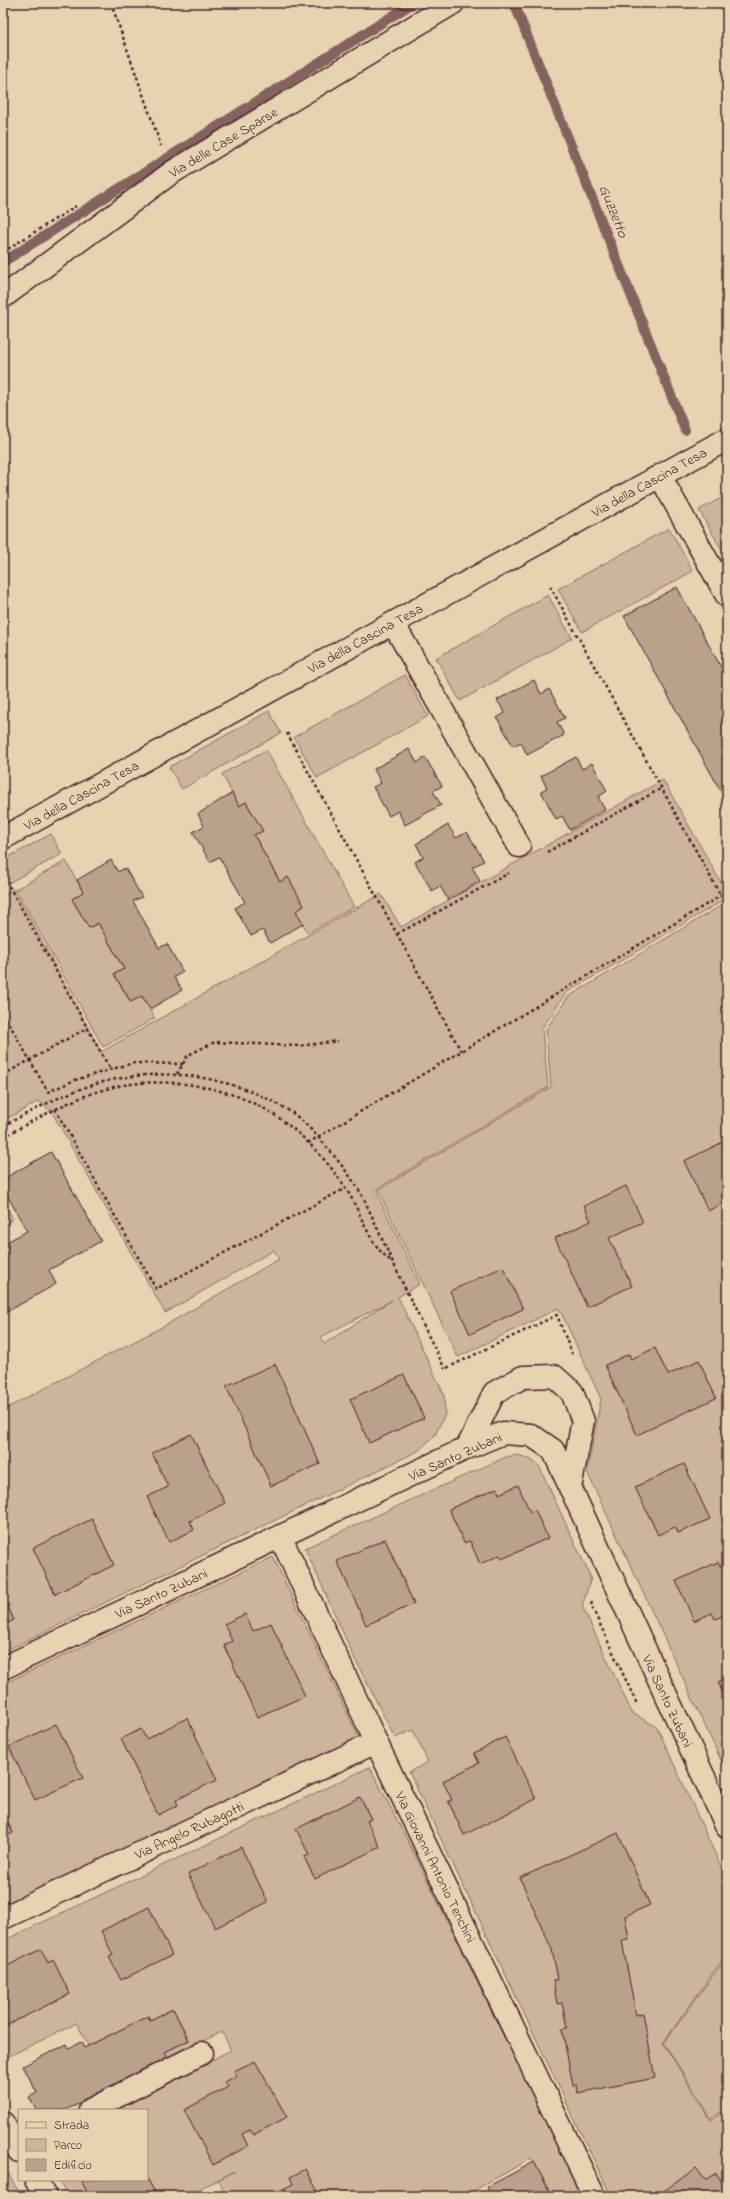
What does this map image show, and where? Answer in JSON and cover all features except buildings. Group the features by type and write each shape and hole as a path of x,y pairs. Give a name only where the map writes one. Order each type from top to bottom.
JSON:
{"street":[{"name":"Via delle Case Sparse","path":"3,297 171,173 453,3"},
{"name":"Via della Cascina Tesa","path":"3,838 727,439"},
{"path":"660,476 727,596"},
{"path":"393,623 519,846"},
{"path":"467,1448 494,1393 523,1377 554,1376 572,1392 583,1421 570,1488"},
{"name":"Via Santo Zubani","path":"3,1668 467,1448 503,1433 531,1435 553,1450 727,1827"},
{"name":"Via Giovanni Antonio Tenchini","path":"280,1536 376,1742 594,2196"},
{"name":"Via Angelo Rubagotti","path":"3,1918 376,1742"},
{"path":"92,2109 202,2053"},
{"path":"3,2123 18,2149"},
{"path":"37,2181 45,2196"}],"path":[{"path":"111,3 171,173"},
{"path":"550,586 721,896"},
{"path":"287,733 461,1051"},
{"path":"9,886 110,1069"},
{"path":"308,1143 727,892"},
{"path":"3,1013 48,1092 75,1080 133,1063 183,1064"},
{"path":"3,1075 87,1028"},
{"path":"177,1074 188,1055 215,1042 298,1046 338,1041"},
{"path":"3,1126 51,1101 87,1087 121,1078 156,1073 177,1074 217,1080 254,1093 292,1113 317,1137 340,1163 359,1190 445,1369"},
{"path":"3,1137 55,1109 110,1088 146,1082 194,1085 238,1096 272,1113 298,1132 346,1188 380,1252 392,1261"},
{"path":"55,1109 156,1289 346,1188"}],"green space":[{"path":"727,495 727,550 723,552 699,510"},
{"path":"669,528 693,571 582,632 558,589"},
{"path":"548,595 572,638 460,701 436,658"},
{"path":"405,675 428,716 317,778 294,737"},
{"path":"269,711 281,733 182,789 169,767"},
{"path":"266,750 354,907 308,933 254,835 262,830 246,802 239,806 222,774"},
{"path":"663,780 727,893 727,898 566,993 542,1028 548,1087 375,1190 420,1284 398,1297 444,1395 445,1414 435,1435 418,1451 3,1652 3,1410 166,1325 279,1259 274,1250 165,1313 53,1114 39,1101 3,1121 3,1079 11,1074 3,1064 3,895 14,889 101,1052 381,894 401,927","holes":["392,1300 324,1344 321,1337"]},
{"path":"51,834 62,854 3,886 3,860"},
{"path":"66,861 83,892 72,899 89,928 98,923 124,969 114,974 130,1002 142,996 155,1018 103,1047 16,889"},
{"path":"727,902 727,1773 587,1472 601,1399 559,1308 458,1357 378,1190 551,1087 546,1029 568,997"},
{"path":"3,1201 13,1219 3,1225"},
{"path":"518,1455 530,1459 539,1466 591,1578 582,1606 632,1713 657,1727 727,1880 727,1953 663,2043 711,2120 727,2110 727,2196 611,2196 409,1772 428,1762 413,1730 395,1738 354,1657 305,1548 506,1457"},
{"path":"273,1557 359,1738 3,1907 3,1684"},
{"path":"370,1767 416,1857 582,2196 552,2196 532,2158 464,2196 226,2196 218,2180 235,2171 185,2196 68,2196 60,2181 148,2181 148,2109 116,2109 231,2050 222,2032 169,2058 165,2052 189,2040 173,2009 150,2020 148,2016 88,2046 77,2023 3,2059 3,1941"},
{"path":"727,1956 727,2108 711,2118 664,2043"},
{"path":"3,2164 21,2196 3,2196"}],"waterway":[{"path":"3,262 413,3"},
{"name":"Guzzetto","path":"514,3 685,430"}]}
